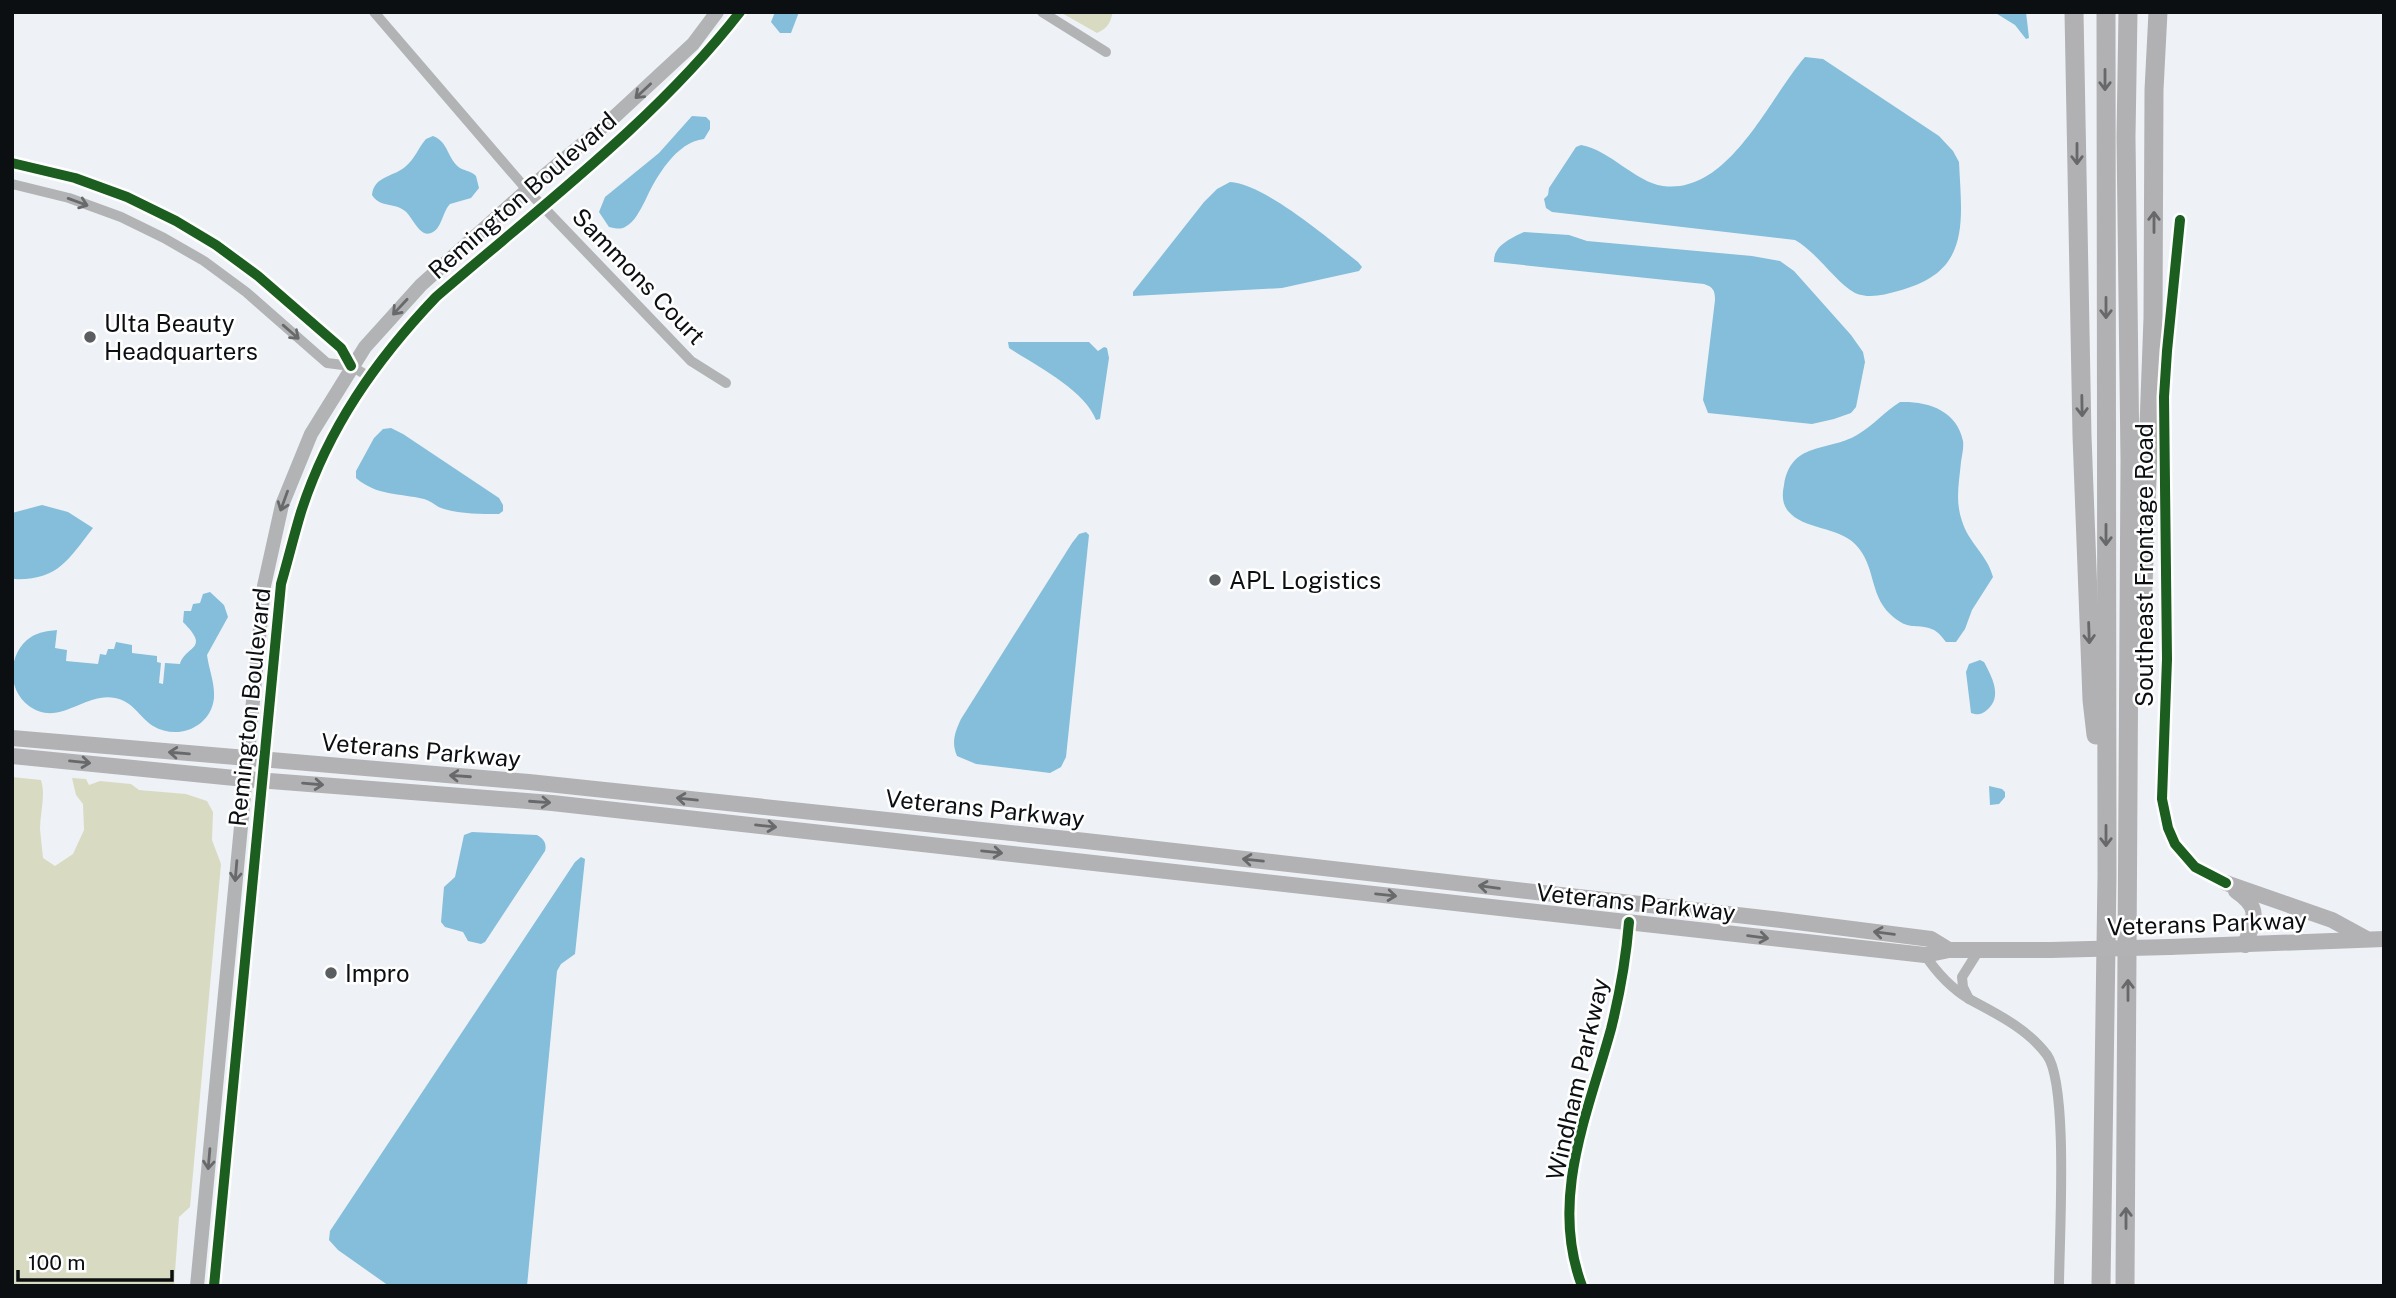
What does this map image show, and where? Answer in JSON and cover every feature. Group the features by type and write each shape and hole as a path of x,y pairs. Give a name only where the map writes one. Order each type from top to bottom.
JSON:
{"highway":[{"path":"2074,12 2079,314 2092,700 2106,806"},
{"path":"2101,1286 2106,806 2106,12"},
{"path":"2125,1286 2129,804 2128,12"},
{"path":"2129,804 2145,589 2153,318 2154,90 2158,12"}],"main road":[{"name":"Veterans Parkway","path":"12,738 528,782 1114,844 1931,939 1949,950"},
{"name":"Veterans Parkway","path":"12,755 254,779 552,803 1925,955 1949,950 2170,947 2375,939"},
{"path":"2225,883 2332,920 2375,939"},
{"path":"2225,883 2249,900 2255,910 2245,945"}],"street":[{"name":"Sammons Court","path":"374,12 542,206 691,361 726,383"},
{"name":"Remington Boulevard","path":"214,1286 254,779 247,760 264,586 282,505 311,434 351,366 401,305 527,190 612,119 693,44 718,12"},
{"name":"Remington Boulevard","path":"197,1286 254,779 264,761 281,584 306,499 335,430 368,376 408,326 436,297 628,131 708,53 740,12"},
{"path":"1042,12 1106,52"},
{"path":"12,163 75,177 127,197 176,221 216,245 258,276 341,348 351,366"},
{"path":"12,184 69,198 121,217 164,238 204,261 246,292 327,363 351,366 368,376"},
{"name":"Southeast Frontage Road","path":"2180,220 2164,397 2167,659 2162,799 2168,828 2175,844 2195,867 2225,883"},
{"name":"Windham Parkway","path":"1582,1286 1571,1251 1568,1212 1575,1160 1587,1108 1623,981 1629,922"},
{"path":"1969,999 1962,977 1979,950"},
{"path":"1925,955 1950,986 2031,1037 2049,1057 2058,1091 2060,1127 2059,1286"}],"green space":[{"path":"1060,12 1113,12 1108,25 1097,33"},
{"path":"12,777 41,780 43,798 40,829 43,858 55,866 73,854 84,830 83,804 76,795 72,778 86,779 89,785 100,781 131,784 139,790 186,794 207,801 213,812 212,840 221,864 190,1207 179,1217 174,1286 12,1286"}],"water":[{"path":"775,12 799,12 791,33 780,33 771,22"},
{"path":"1994,12 2026,12 2029,38 2026,39 2015,25"},
{"path":"1805,57 1823,59 1939,136 1959,162 1961,206 1957,243 1939,272 1922,283 1882,295 1860,295 1848,288 1795,240 1552,212 1546,208 1544,199 1549,188 1576,147 1581,145 1602,153 1642,179 1663,186 1687,185 1708,175 1727,160 1745,140"},
{"path":"692,116 706,117 710,121 710,129 704,139 685,147 668,162 632,222 617,229 609,227 599,212 605,197 659,153"},
{"path":"433,136 442,142 460,168 476,176 479,188 471,198 450,204 438,227 428,234 421,230 405,211 379,202 372,195 380,180 405,167 426,139"},
{"path":"1230,182 1261,192 1278,202 1362,267 1359,271 1282,288 1133,296 1133,292 1204,202 1217,189"},
{"path":"1524,232 1780,261 1794,271 1863,352 1865,362 1856,407 1851,413 1812,424 1708,413 1703,400 1715,300 1711,288 1704,284 1494,262 1496,251 1500,247"},
{"path":"1008,342 1089,342 1098,351 1107,348 1109,358 1100,419 1096,420 1081,398 1070,389 1009,348"},
{"path":"1900,402 1920,403 1948,415 1960,430 1963,441 1958,492 1960,514 1965,529 1987,562 1993,577 1956,642 1946,642 1934,630 1897,620 1883,606 1862,552 1855,544 1839,534 1803,522 1788,511 1784,502 1784,485 1794,461 1812,450 1857,435"},
{"path":"391,428 499,498 503,511 492,514 451,511 424,499 380,491 364,484 356,478 356,471 374,438 383,429"},
{"path":"42,505 68,512 93,528 60,567 40,577 12,579 12,513"},
{"path":"1086,532 1089,535 1066,757 1061,767 1050,773 976,764 957,756 954,737 961,719 1072,543 1079,534"},
{"path":"210,592 224,605 228,617 207,655 214,698 212,708 200,724 182,731 163,730 153,726 127,702 115,698 93,700 61,712 40,712 29,706 16,690 13,681 14,661 23,644 34,635 57,630 55,648 67,650 66,661 98,664 100,654 106,655 108,649 114,649 116,642 132,645 132,653 157,656 157,662 161,663 159,683 163,684 165,663 180,664 196,643 183,622 184,611 191,611 193,604 200,603 203,594"},
{"path":"1980,660 1990,674 1995,693 1992,705 1985,712 1978,714 1971,713 1966,672 1969,664"},
{"path":"1989,786 2005,792 2005,797 1999,804 1990,805"},
{"path":"472,832 537,835 546,846 485,942 481,944 468,941 463,932 445,927 441,922 444,887 455,877 464,835"},
{"path":"581,857 585,859 575,954 561,964 557,971 527,1286 389,1286 338,1250 329,1240 330,1231 575,862"}],"cycle path":[{"path":"214,1286 281,584 312,481 356,397 393,345 414,321 436,297 634,126 672,89 740,12"},
{"path":"12,163 75,178 127,197 176,221 216,245 258,276 341,348 351,366"},
{"path":"2180,220 2164,397 2167,659 2162,799 2168,828 2175,844 2195,867 2226,883"},
{"path":"1582,1286 1573,1253 1569,1221 1571,1189 1583,1124 1617,1002 1629,922"}],"place":[{"name":"Ulta Beauty Headquarters","path":"90,337"},
{"name":"APL Logistics","path":"1215,580"},
{"name":"Impro","path":"331,973"}]}
